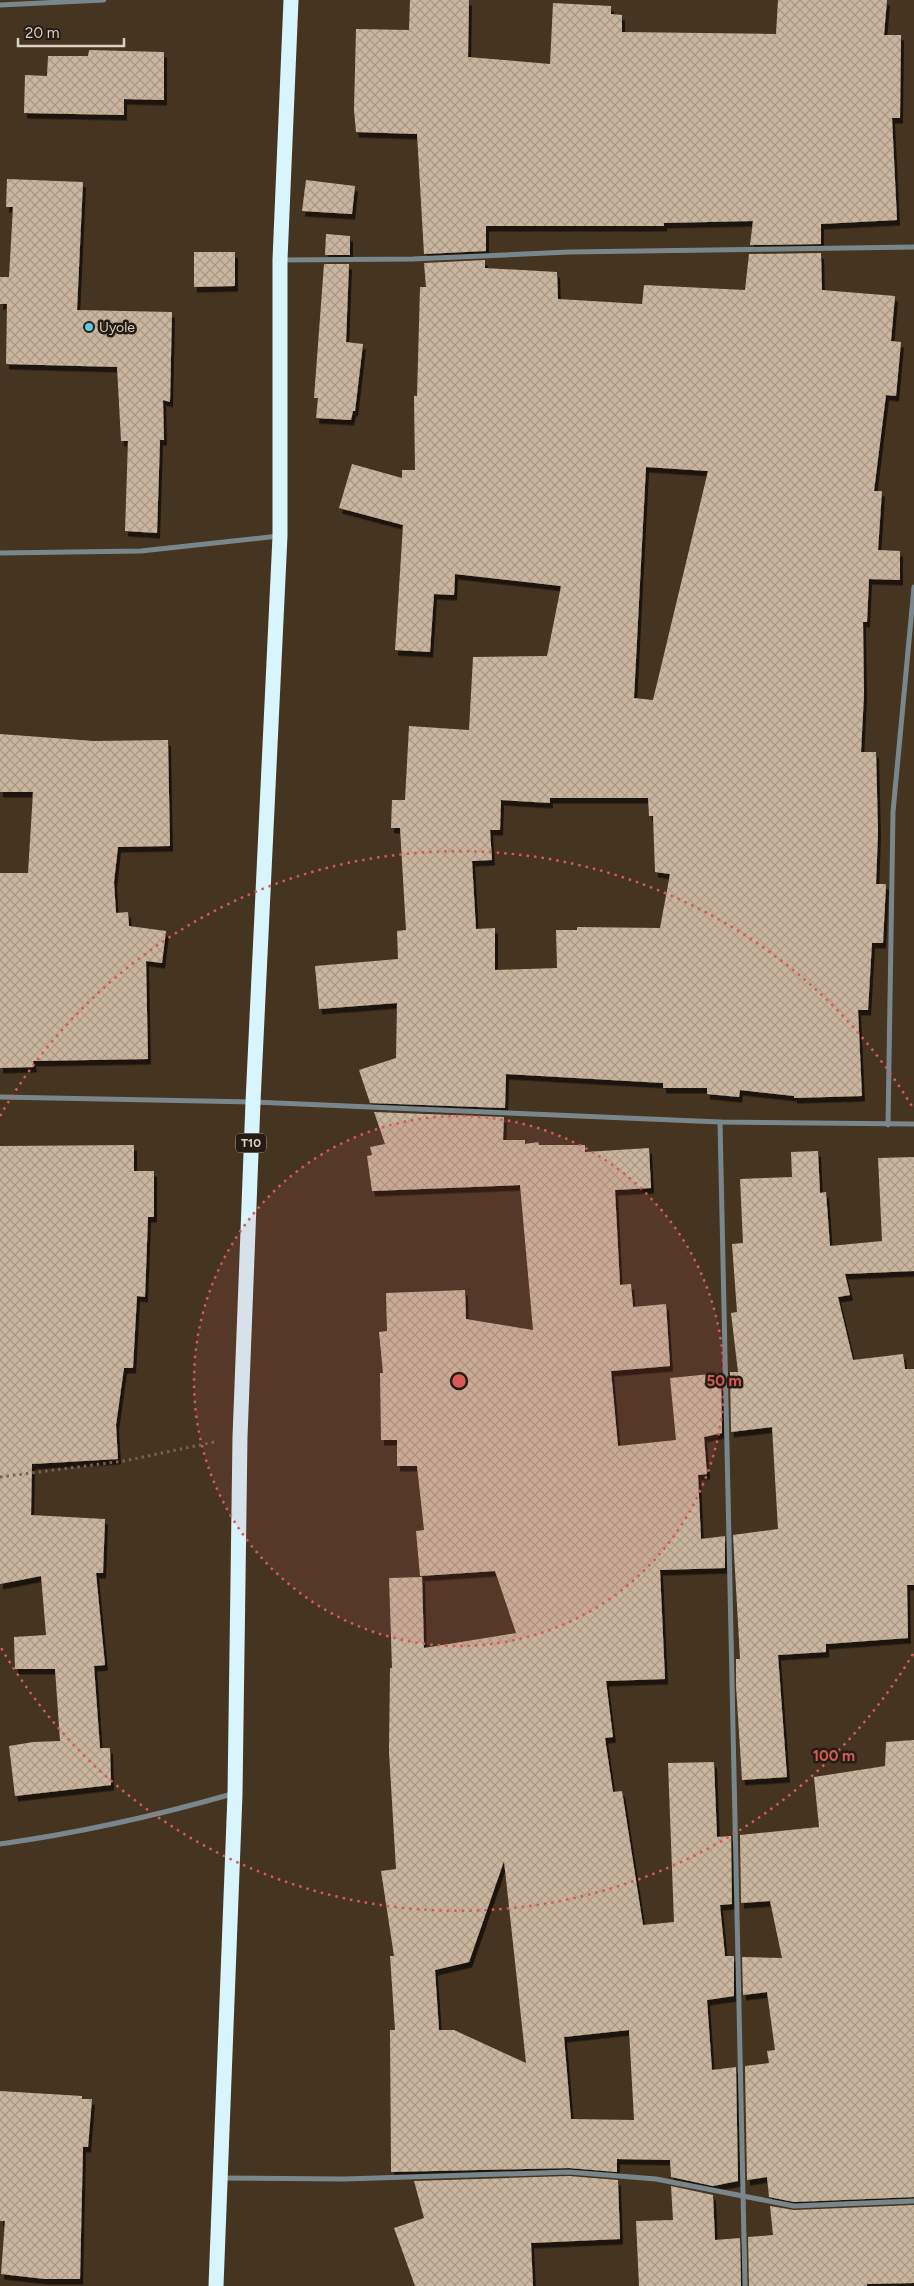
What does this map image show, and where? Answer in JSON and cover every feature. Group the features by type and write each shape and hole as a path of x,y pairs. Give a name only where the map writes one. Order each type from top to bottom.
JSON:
{"highway":[{"name":"T10","path":"216,2286 235,1794 240,1437 253,1102 280,536 280,260 291,0"}],"street":[{"path":"0,5 104,0"},
{"path":"280,260 413,260 569,252 914,246"},
{"path":"0,553 140,551 280,536"},
{"path":"888,1125 893,812 914,586"},
{"path":"0,1097 253,1102 720,1122 914,1124"},
{"path":"720,1122 745,2286"},
{"path":"0,1844 63,1836 120,1824 235,1794"},
{"path":"220,2178 344,2179 569,2172 656,2179 794,2206 914,2201"}],"path":[{"path":"0,1477 124,1461 240,1437"}],"building":[{"path":"410,0 469,0 468,57 550,64 553,3 611,6 611,14 622,15 622,32 776,34 778,0 887,0 884,35 901,35 900,118 892,118 897,220 821,224 821,244 750,245 753,221 664,223 664,226 486,226 486,251 424,254 417,134 356,132 354,110 356,29 409,30"},
{"path":"89,50 164,52 164,100 124,99 124,115 24,113 25,75 47,76 48,56 88,56"},
{"path":"7,179 83,182 77,310 172,312 170,402 163,400 164,440 160,440 157,533 125,531 128,441 121,441 117,367 6,364 7,304 0,304 0,277 9,277 13,207 6,207"},
{"path":"306,180 355,186 352,214 302,211"},
{"path":"326,234 350,236 350,255 325,255"},
{"path":"194,252 235,252 235,286 194,287"},
{"path":"821,253 822,290 895,296 891,341 901,342 896,396 886,395 874,491 882,491 878,550 900,551 900,580 869,579 867,622 863,622 864,694 861,752 876,752 878,832 876,884 886,884 883,943 872,943 868,1010 858,1010 862,1096 794,1098 794,1096 740,1090 739,1097 707,1094 707,1088 663,1088 663,1083 506,1074 505,1108 370,1103 359,1070 396,1058 397,1003 319,1009 315,966 398,959 397,931 406,930 400,828 391,828 392,800 405,800 409,726 469,730 473,657 547,656 561,586 455,574 454,595 434,594 430,652 395,650 403,525 339,508 352,464 402,478 402,470 415,470 414,396 417,396 420,287 426,287 424,263 485,260 485,268 557,272 558,299 642,304 644,285 745,290 749,254","holes":["646,467 708,471 653,700 634,698","550,798 648,798 649,816 653,816 655,872 670,874 660,928 577,927 577,930 556,930 557,968 495,970 495,928 476,929 472,861 492,860 490,830 500,830 501,800 550,803"]},
{"path":"324,264 349,264 346,342 363,344 355,411 353,411 351,420 316,418 318,398 314,398"},
{"path":"0,734 94,741 168,740 170,846 118,847 114,882 116,913 128,912 129,926 166,931 162,963 146,961 148,1059 33,1061 34,1067 0,1068 0,873 28,873 33,792 0,792"},
{"path":"374,1112 504,1117 503,1140 525,1140 525,1144 538,1142 539,1145 585,1145 585,1152 649,1148 651,1188 615,1190 620,1285 631,1284 633,1307 666,1304 670,1366 611,1371 618,1446 676,1440 670,1378 721,1373 722,1433 704,1437 707,1474 698,1475 701,1539 725,1536 725,1568 660,1570 665,1679 606,1681 613,1737 605,1738 613,1792 622,1791 643,1925 674,1922 668,1763 714,1762 717,1837 731,1836 732,1904 720,1905 725,1956 734,1956 734,1996 707,2000 712,2070 736,2067 738,2181 713,2186 671,2177 670,2160 617,2159 617,2172 569,2168 391,2172 390,2030 395,2030 390,1956 394,1956 381,1871 396,1869 389,1752 390,1668 392,1668 389,1578 422,1577 424,1648 516,1633 495,1571 420,1576 416,1531 424,1530 417,1466 397,1466 397,1440 381,1440 380,1373 383,1373 379,1332 387,1331 386,1293 465,1290 466,1319 533,1330 520,1185 372,1191 367,1156 372,1155 370,1147 385,1144","holes":["504,1861 526,2063 454,2030 439,2030 435,1970 469,1962","629,2030 634,2120 571,2119 564,2037"]},
{"path":"134,1145 134,1171 154,1171 154,1217 148,1217 145,1297 137,1296 133,1368 124,1368 116,1425 118,1459 32,1464 31,1515 105,1519 103,1573 96,1573 105,1665 94,1666 100,1748 110,1748 111,1785 15,1796 9,1746 33,1742 60,1741 55,1669 15,1669 14,1637 46,1635 41,1576 0,1584 0,1146"},
{"path":"818,1151 820,1193 826,1192 830,1246 882,1241 878,1158 914,1157 914,1271 845,1274 850,1295 838,1297 853,1360 903,1354 905,1369 914,1369 914,1585 907,1585 908,1638 826,1644 826,1652 778,1655 787,1777 742,1780 736,1686 736,1659 740,1659 733,1535 778,1529 772,1427 731,1432 730,1372 738,1372 731,1313 737,1312 732,1244 743,1243 740,1179 792,1177 791,1152"},
{"path":"914,1740 914,2197 794,2202 769,2197 767,2177 747,2180 745,2066 769,2063 767,2051 775,2050 767,1992 743,1995 742,1957 782,1958 770,1901 741,1903 740,1835 819,1827 814,1777 885,1766 886,1742"},
{"path":"0,2091 82,2096 82,2099 92,2099 88,2147 83,2147 80,2279 45,2279 1,2274 5,2221 0,2221"},
{"path":"569,2176 618,2180 620,2239 531,2243 533,2286 415,2286 394,2228 424,2218 414,2181"},
{"path":"671,2186 713,2195 715,2240 740,2238 741,2286 639,2286 636,2221 673,2220"},
{"path":"914,2205 914,2283 867,2284 867,2286 749,2286 748,2237 773,2235 770,2206 794,2210"}],"place":[{"name":"Uyole","path":"89,327"}]}
